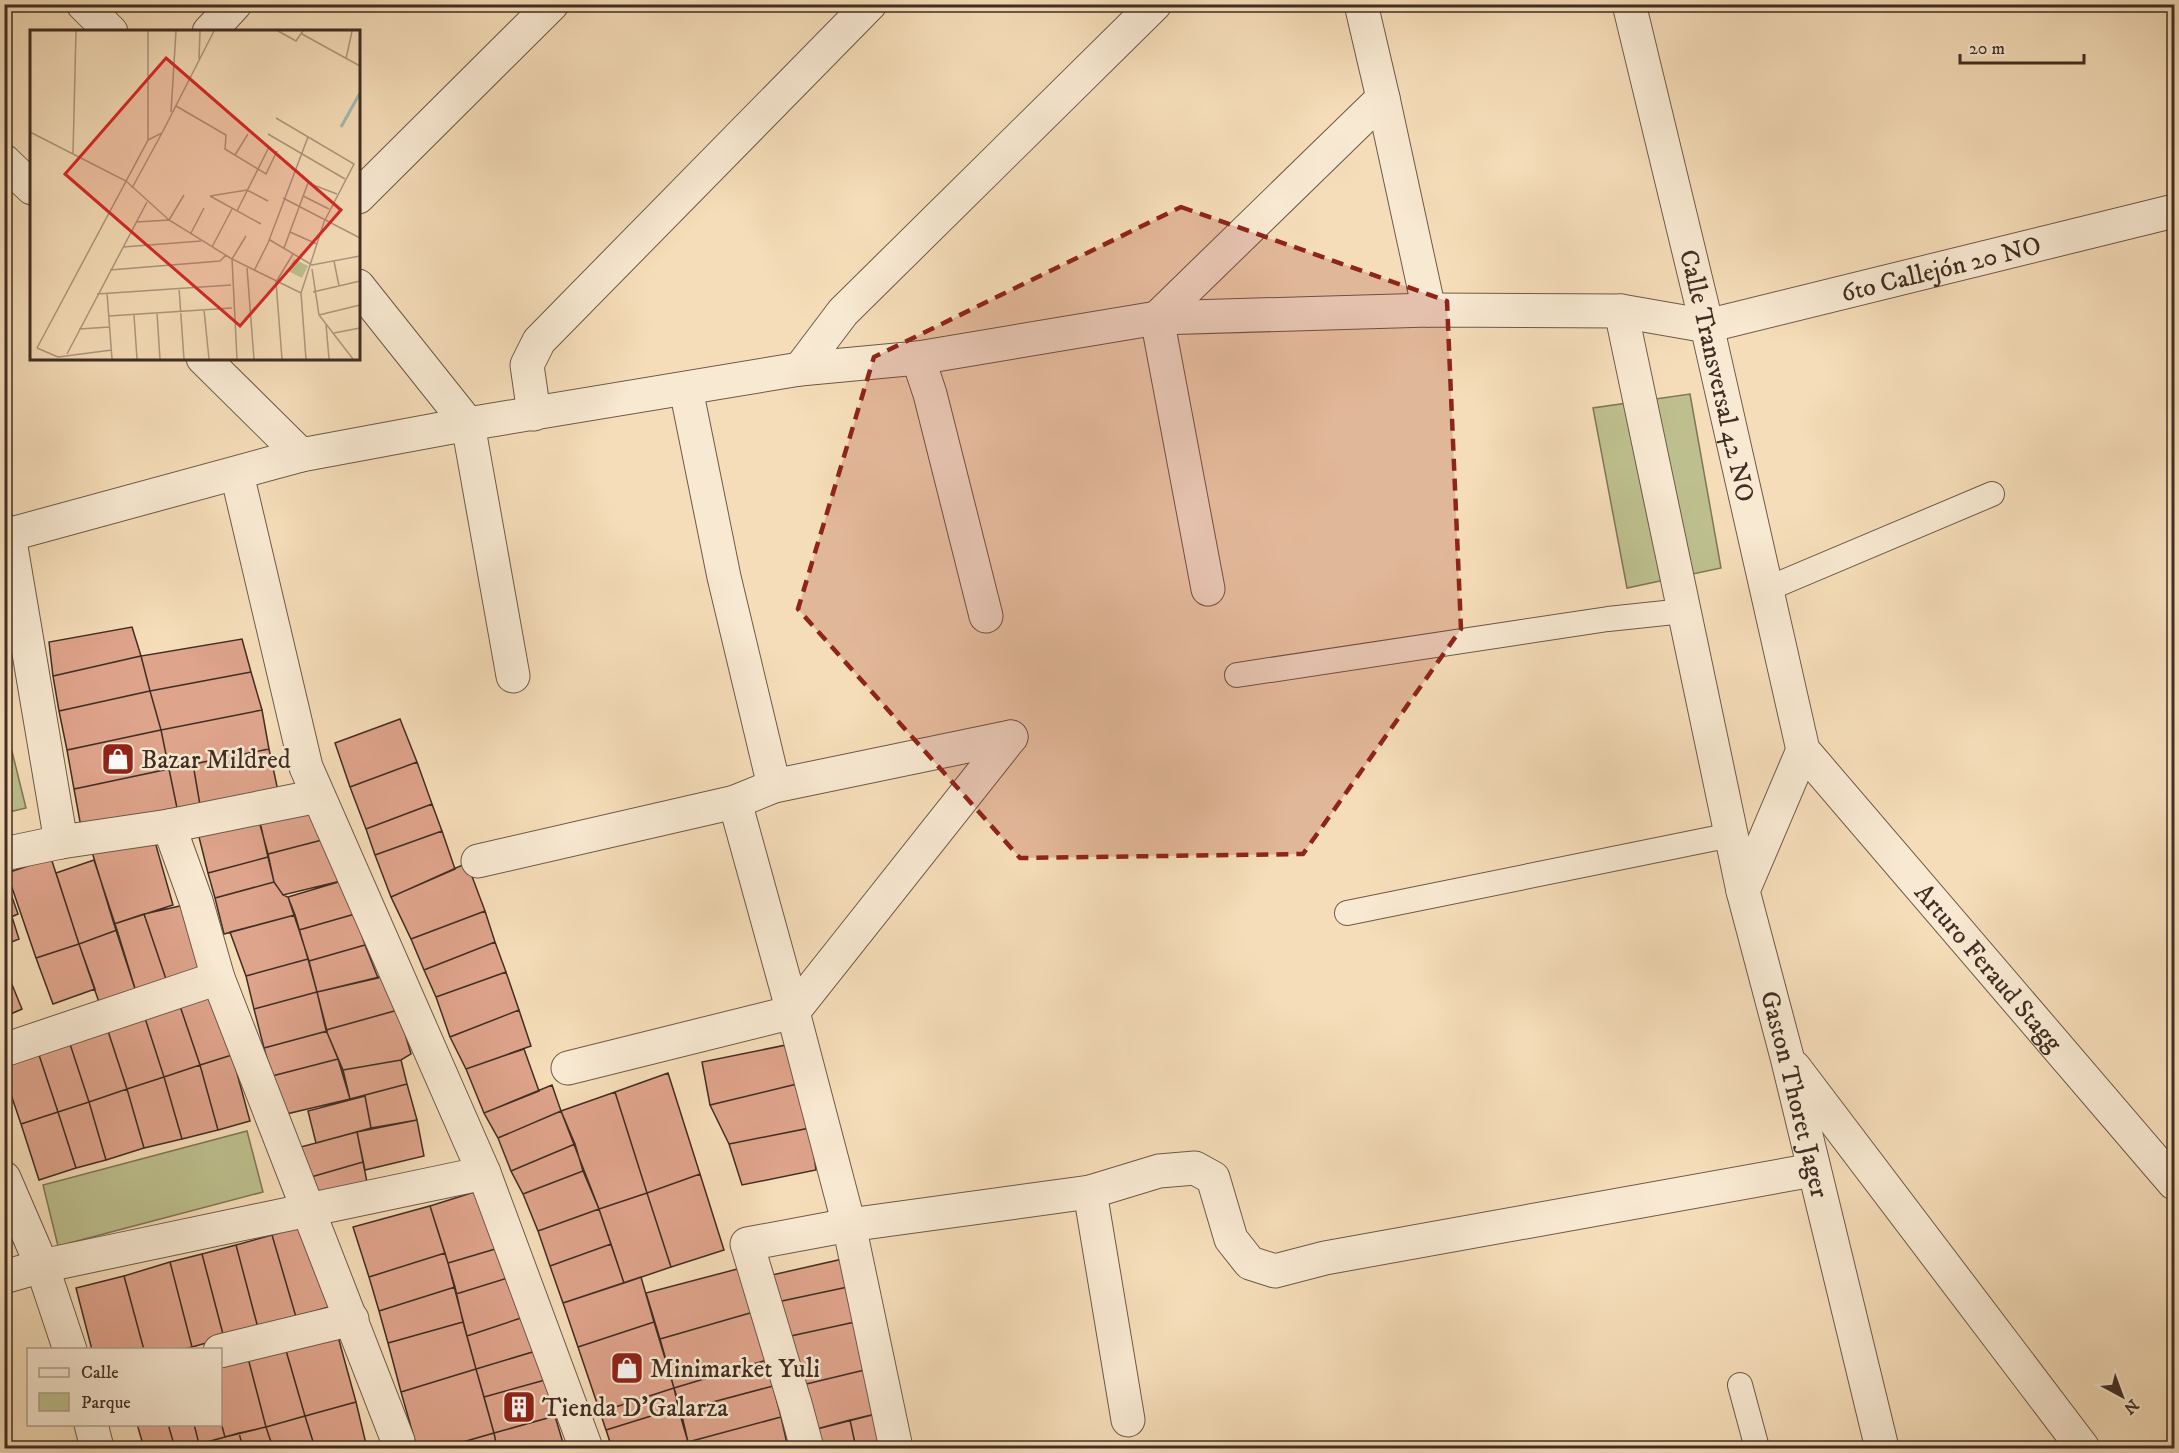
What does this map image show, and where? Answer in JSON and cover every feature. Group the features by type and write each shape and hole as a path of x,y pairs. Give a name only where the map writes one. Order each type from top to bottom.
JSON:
{"street":[{"path":"83,4 109,30"},
{"path":"211,30 235,4"},
{"path":"360,195 552,4"},
{"path":"534,414 527,365 539,341 870,4"},
{"path":"801,369 843,312 1155,4"},
{"path":"1360,4 1429,310"},
{"name":"Calle Transversal 42 NO","path":"1629,4 1707,326 1803,750"},
{"path":"1157,318 1383,98"},
{"path":"4,161 30,186"},
{"name":"6to Callejón 20 NO","path":"1707,326 2175,211"},
{"path":"360,289 468,424 513,676"},
{"path":"61,842 6,534 301,455 468,424 801,369 918,358 1157,318 1429,310 1621,311 1707,326"},
{"name":"Gaston Thoret Jager","path":"1621,311 1743,891 1787,1058 1882,1449"},
{"path":"1157,318 1208,589"},
{"path":"918,358 930,394 986,616"},
{"path":"205,360 301,455"},
{"path":"686,389 724,577 774,786"},
{"path":"237,474 306,767 484,1173 586,1449"},
{"path":"478,861 735,802 774,786 1011,737 793,1012 568,1068"},
{"path":"1743,891 1803,750"},
{"name":"Arturo Feraud Stagg","path":"1803,750 2175,1182"},
{"path":"4,854 61,842 169,826 318,796"},
{"path":"735,802 849,1225 896,1449"},
{"path":"169,826 196,901 218,978 352,1319 398,1441 398,1449"},
{"path":"4,1050 218,978"},
{"path":"1787,1058 2083,1449"},
{"path":"807,1449 747,1244 849,1225 1090,1192 1159,1171 1195,1168 1214,1178 1231,1239 1237,1247 1250,1263 1275,1271 1325,1257 1813,1170"},
{"path":"4,1277 42,1266 484,1173"},
{"path":"4,1178 42,1266 69,1348"},
{"path":"1090,1192 1128,1420"},
{"path":"222,1351 352,1319"},
{"path":"91,1426 97,1449"}],"lane":[{"path":"1767,589 1992,494"},
{"path":"1237,675 1608,619 1684,611"},
{"path":"1347,914 1731,835"},
{"path":"1740,1385 1757,1449"}],"highlighted area":[{"path":"1181,207 1447,301 1461,629 1303,854 1020,858 798,609 874,357"}],"green space":[{"path":"1690,394 1721,568 1627,588 1593,408"},
{"path":"4,719 26,808 5,813 4,813"},
{"path":"247,1131 263,1192 58,1246 43,1185"}],"building":[{"path":"132,627 141,656 53,676 49,642"},
{"path":"242,639 251,672 150,691 141,656"},
{"path":"141,656 150,691 59,711 53,676"},
{"path":"251,672 262,710 161,730 150,691"},
{"path":"150,691 161,730 67,750 59,711"},
{"path":"262,710 269,749 169,769 161,730"},
{"path":"400,719 417,762 350,787 335,743"},
{"name":"Bazar Mildred","path":"161,730 169,769 74,789 67,750"},
{"path":"269,749 278,791 200,805 193,764"},
{"path":"417,762 432,804 366,829 350,787"},
{"path":"193,764 200,805 177,808 169,769"},
{"path":"169,769 177,808 81,827 74,789"},
{"path":"432,804 442,831 375,855 366,829"},
{"path":"314,807 322,840 268,854 259,821"},
{"path":"259,818 268,857 208,873 198,833"},
{"path":"442,831 455,869 391,897 375,855"},
{"path":"153,835 173,905 114,924 92,852"},
{"path":"322,840 345,880 283,895 274,882 268,854"},
{"path":"268,857 274,882 215,898 208,873"},
{"path":"51,858 79,944 36,958 7,873"},
{"path":"94,860 117,930 79,944 56,873"},
{"path":"467,863 485,911 411,939 391,897"},
{"path":"4,874 18,914 4,920"},
{"path":"345,880 355,914 299,930 288,897"},
{"path":"274,882 283,895 288,897 295,915 224,934 215,898"},
{"path":"189,904 210,974 169,988 144,914"},
{"path":"485,911 495,942 424,970 411,939"},
{"path":"144,914 169,988 138,998 114,924"},
{"path":"355,914 365,945 309,961 299,930"},
{"path":"295,915 308,959 246,976 230,932"},
{"path":"12,917 19,939 4,945 4,920"},
{"path":"117,930 138,998 102,1011 79,944"},
{"path":"495,942 506,972 436,997 424,970"},
{"path":"79,944 95,989 53,1004 36,958"},
{"path":"365,945 378,978 317,992 309,961"},
{"path":"308,959 317,992 254,1009 246,976"},
{"path":"4,965 22,1009 4,1017"},
{"path":"506,972 519,1010 450,1037 436,997"},
{"path":"388,975 398,1010 326,1030 317,992"},
{"path":"211,992 232,1055 200,1065 179,1003"},
{"path":"317,992 327,1031 264,1048 254,1009"},
{"path":"179,1003 200,1065 164,1077 144,1015"},
{"path":"398,1010 411,1054 401,1060 343,1070 326,1030"},
{"path":"519,1010 531,1046 466,1069 450,1037"},
{"path":"144,1015 164,1077 127,1089 107,1028"},
{"path":"107,1028 127,1089 89,1102 69,1041"},
{"path":"326,1031 338,1059 272,1076 264,1048"},
{"path":"69,1041 89,1102 58,1112 38,1052"},
{"path":"791,1044 801,1083 710,1105 702,1062"},
{"path":"524,1049 539,1091 484,1113 466,1069"},
{"path":"38,1052 58,1112 21,1124 4,1074 4,1065"},
{"path":"232,1055 250,1121 218,1130 200,1065"},
{"path":"338,1059 350,1099 282,1115 272,1076"},
{"path":"401,1060 407,1084 350,1099 343,1070"},
{"path":"200,1065 218,1130 182,1139 164,1077"},
{"path":"668,1073 700,1174 647,1193 615,1092"},
{"path":"164,1077 182,1139 144,1148 127,1089"},
{"path":"801,1083 810,1128 729,1144 710,1105"},
{"path":"407,1084 417,1120 371,1128 365,1096 350,1099"},
{"path":"552,1085 561,1111 498,1138 484,1113"},
{"path":"127,1089 144,1148 106,1160 89,1102"},
{"path":"615,1092 647,1193 599,1209 561,1111"},
{"path":"365,1096 371,1128 316,1143 308,1111"},
{"path":"89,1102 106,1160 76,1168 58,1112"},
{"path":"561,1111 575,1144 511,1171 498,1138"},
{"path":"58,1112 76,1168 39,1180 21,1124"},
{"path":"417,1120 424,1156 365,1170 357,1132"},
{"path":"810,1128 816,1170 742,1185 729,1144"},
{"path":"357,1132 363,1162 304,1179 297,1148"},
{"path":"575,1144 583,1171 523,1194 511,1171"},
{"path":"363,1162 369,1192 311,1204 304,1179"},
{"path":"583,1171 599,1209 538,1231 523,1194"},
{"path":"700,1174 724,1250 671,1267 647,1193"},
{"path":"484,1189 502,1247 448,1263 430,1206"},
{"path":"647,1193 671,1267 624,1283 599,1209"},
{"path":"430,1206 445,1253 369,1277 353,1227"},
{"path":"599,1209 611,1244 550,1266 538,1231"},
{"path":"312,1223 335,1305 296,1317 272,1235"},
{"path":"272,1235 296,1317 258,1328 236,1245"},
{"path":"611,1244 624,1283 563,1303 550,1266"},
{"path":"236,1245 258,1328 224,1338 202,1254"},
{"path":"502,1247 511,1277 456,1294 448,1263"},
{"path":"445,1253 455,1287 379,1311 369,1277"},
{"path":"202,1254 224,1338 192,1347 170,1262"},
{"path":"856,1256 862,1284 777,1302 772,1275"},
{"path":"170,1262 192,1347 143,1348 124,1276"},
{"path":"745,1267 757,1311 660,1339 646,1293"},
{"path":"124,1276 143,1348 91,1348 76,1288"},
{"path":"511,1277 524,1317 467,1336 456,1294"},
{"path":"641,1277 654,1322 578,1347 563,1303"},
{"path":"862,1284 869,1319 786,1337 777,1302"},
{"path":"455,1287 463,1322 388,1343 379,1311"},
{"path":"757,1311 767,1360 674,1388 660,1339"},
{"path":"524,1317 536,1351 476,1369 467,1336"},
{"path":"869,1319 877,1367 798,1386 786,1337"},
{"path":"463,1322 476,1369 401,1392 388,1343"},
{"name":"Minimarket Yuli","path":"654,1322 674,1388 600,1412 578,1347"},
{"path":"337,1333 356,1402 305,1416 285,1347"},
{"path":"285,1347 305,1416 266,1427 248,1358"},
{"path":"536,1351 545,1380 484,1397 476,1369"},
{"path":"248,1358 266,1427 225,1437 222,1426 222,1365"},
{"path":"767,1360 773,1386 679,1411 674,1388"},
{"path":"877,1367 888,1411 809,1431 798,1386"},
{"path":"476,1369 494,1433 442,1448 417,1448 401,1392"},
{"name":"Tienda D'Galarza","path":"545,1380 555,1416 494,1433 484,1397"},
{"path":"773,1386 781,1417 688,1442 679,1411"},
{"path":"674,1388 680,1407 606,1430 600,1412"},
{"path":"356,1402 367,1448 315,1448 305,1416"},
{"path":"680,1407 688,1442 668,1448 612,1448 606,1430"},
{"path":"888,1411 895,1448 856,1448 850,1420"},
{"path":"305,1416 315,1448 273,1448 266,1427"},
{"name":"Tienda D'Galarza","path":"555,1416 563,1443 542,1448 497,1448 494,1433"},
{"path":"781,1417 788,1448 690,1448 688,1442"},
{"path":"850,1420 856,1448 814,1448 809,1431"},
{"path":"138,1426 169,1426 175,1448 144,1448"},
{"path":"169,1426 194,1426 199,1444 175,1448"},
{"path":"194,1426 222,1426 225,1437 199,1444"},
{"path":"266,1427 273,1448 243,1448 239,1433"},
{"path":"239,1433 243,1448 213,1448 211,1441"},
{"path":"494,1433 497,1448 442,1448"},
{"path":"211,1441 213,1448 185,1448 199,1444"},
{"path":"688,1442 690,1448 668,1448"},
{"path":"563,1443 564,1448 542,1448"}],"place":[{"name":"Bazar Mildred","path":"118,759"},
{"name":"Minimarket Yuli","path":"627,1368"},
{"name":"Tienda D'Galarza","path":"519,1407"}]}
